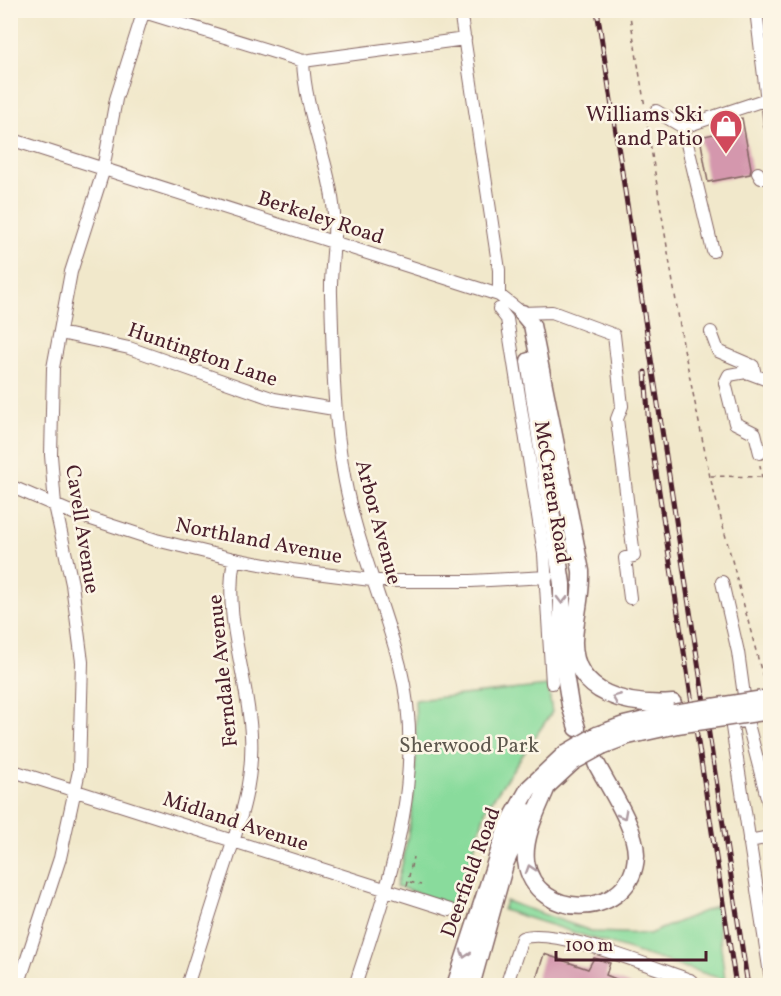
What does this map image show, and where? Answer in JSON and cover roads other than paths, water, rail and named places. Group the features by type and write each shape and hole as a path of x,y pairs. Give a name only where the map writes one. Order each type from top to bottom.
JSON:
{"main road":[{"path":"522,313 532,325 581,571 580,608 574,638 576,656 591,682 611,697 675,714 768,692"},
{"path":"522,313 562,584 562,656 570,705 577,728"},
{"name":"Deerfield Road","path":"471,986 494,860 519,803 529,788 569,758 624,725 675,714 771,711"},
{"name":"Deerfield Road","path":"455,986 518,832 530,809 569,758"},
{"path":"549,782 527,845 526,860 530,874 542,891 559,903 582,907 600,904 615,895 629,878 636,855 630,830 596,763"}],"street":[{"path":"460,10 500,270 499,295"},
{"path":"756,10 771,126"},
{"path":"144,11 303,61 465,39"},
{"name":"Cavell Avenue","path":"18,986 60,858 76,790 80,760 82,662 72,584 55,505 51,455 51,397 71,272 103,167 116,99 144,11"},
{"name":"Arbor Avenue","path":"303,61 304,89 329,182 335,242 331,294 334,409 343,473 361,549 400,667 410,725 409,791 403,829 355,986"},
{"path":"683,127 769,100"},
{"path":"656,111 683,127 713,251"},
{"name":"Berkeley Road","path":"10,139 499,295 522,313"},
{"path":"758,173 761,178 771,178"},
{"name":"McCraren Road","path":"499,309 507,319 547,577 547,632 552,683"},
{"path":"522,313 552,312 614,335 622,406 617,419 634,556 624,558 630,598"},
{"path":"711,332 718,351 753,366 751,374"},
{"name":"Huntington Lane","path":"60,333 129,348 274,399 334,409"},
{"path":"760,457 755,433 735,423 725,383 729,375 751,374 771,381"},
{"name":"Northland Avenue","path":"10,486 73,513 156,540 292,570 371,579 471,581 547,577"},
{"name":"Ferndale Avenue","path":"187,986 234,841 249,786 252,735 233,628 234,559"},
{"path":"722,582 738,652 747,720 771,809"},
{"path":"747,720 734,723 732,727 771,974"},
{"name":"Midland Avenue","path":"10,770 450,910"},
{"path":"749,841 771,837"},
{"path":"507,986 522,938 533,934 565,939 690,980 697,986"}],"railway":[{"path":"597,10 748,986"},
{"path":"645,372 649,427 736,986"}],"place":[{"name":"Williams Ski and Patio","path":"726,155"}],"park label":[{"name":"Sherwood Park","path":"469,745"}]}
